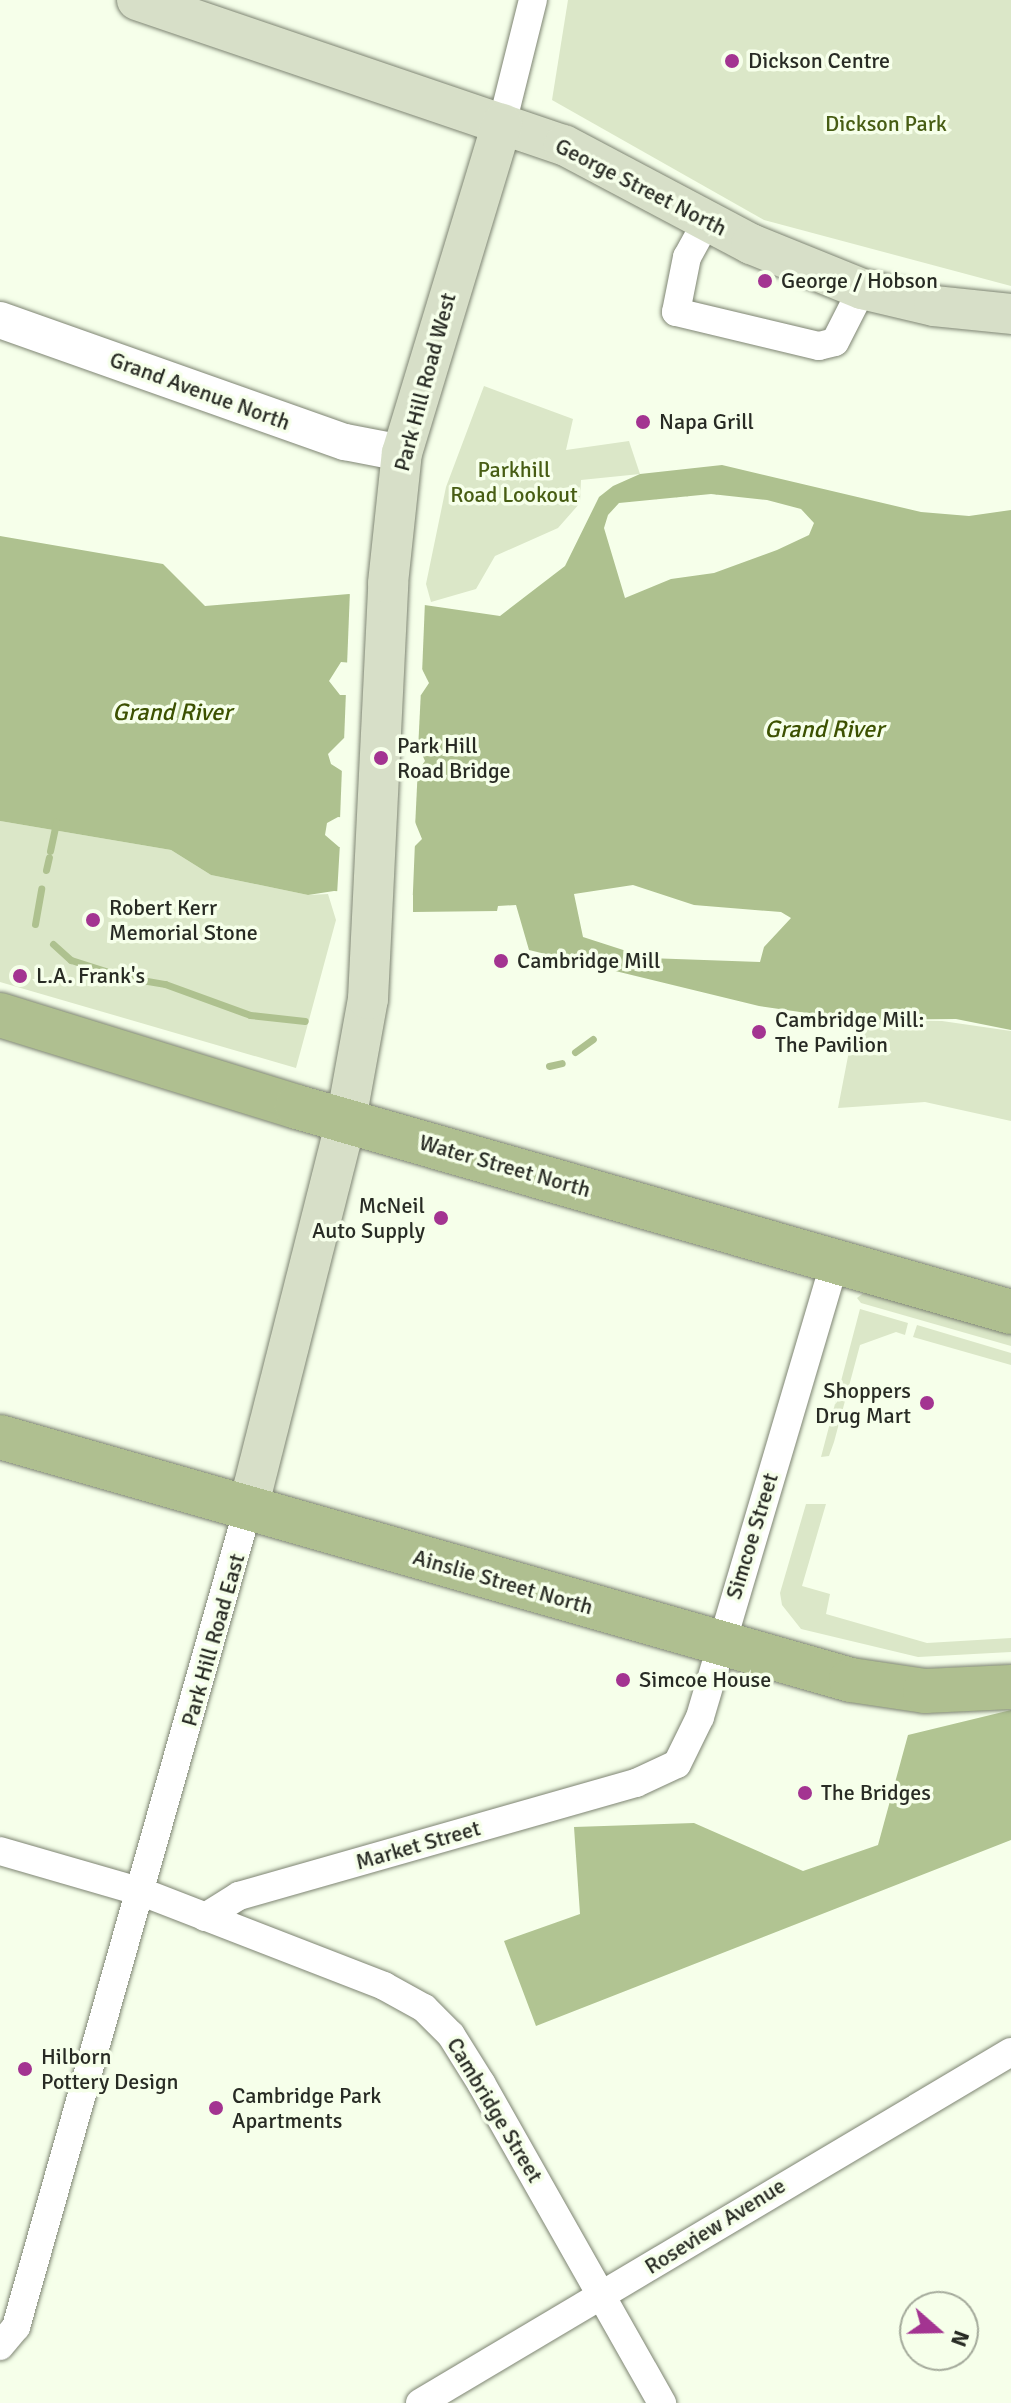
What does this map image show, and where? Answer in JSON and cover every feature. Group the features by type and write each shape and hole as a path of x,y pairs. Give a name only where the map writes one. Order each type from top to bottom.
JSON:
{"main road":[{"name":"George Street North","path":"137,0 502,124 602,162 751,244 862,289 934,306 1011,314"},
{"name":"Park Hill Road West","path":"373,919 388,583 402,453 502,124"},
{"name":"Park Hill Road East","path":"248,1508 346,1120 368,999 373,919"},
{"name":"Water Street North","path":"0,1015 346,1120 1011,1312"},
{"name":"Ainslie Street North","path":"0,1437 719,1645 851,1680 925,1691 1011,1687"}],"street":[{"name":"Park Hill Road West","path":"502,124 533,0"},
{"path":"708,219 687,257 676,312 819,346 835,342 862,289"},
{"name":"Grand Avenue North","path":"0,320 345,442 402,453"},
{"name":"Simcoe Street","path":"636,1783 677,1764 700,1717 835,1262"},
{"name":"Park Hill Road East","path":"0,2346 16,2327 142,1892 248,1508"},
{"name":"Market Street","path":"205,1917 239,1896 636,1783"},
{"name":"Cambridge Street","path":"0,1851 142,1892 384,1986 424,2008 451,2035 481,2083 662,2403"},
{"name":"Roseview Avenue","path":"420,2403 1011,2052"}],"green space":[{"name":"Dickson Park","path":"568,0 1011,0 1011,286 764,220 552,100"},
{"name":"Parkhill Road Lookout","path":"484,386 573,419 566,450 629,441 640,474 581,480 580,503 558,528 495,556 476,589 431,602 426,584 446,487"},
{"path":"0,821 171,850 211,875 308,895 328,894 336,920 296,1068 0,982"},
{"path":"855,1020 942,1021 1011,1031 1011,1121 925,1102 838,1108"},
{"path":"865,1292 1011,1333 1011,1346 861,1303 857,1298"},
{"path":"860,1309 908,1323 905,1335 896,1332 860,1345 834,1442 829,1456 821,1457"},
{"path":"917,1325 1011,1353 1011,1365 913,1337"},
{"path":"806,1504 826,1504 802,1586 830,1594 826,1614 927,1643 1011,1638 1011,1652 918,1657 801,1629 782,1605 780,1593"}],"shaded area":[{"path":"1011,1710 1011,1840 536,2026 504,1941 580,1914 574,1827 694,1823 803,1871 878,1845 908,1735"}],"water":[{"name":"Grand River","path":"722,465 921,512 969,516 1011,510 1011,1030 956,1019 855,1020 759,1006 529,950 516,905 498,906 497,911 413,912 413,895 334,891 308,895 211,875 171,850 0,821 0,536 163,564 205,606 349,594 500,616 565,566 599,497 613,486 640,474","holes":["711,494 767,500 801,509 814,523 809,535 777,550 714,573 671,579 625,598 604,528 608,515 619,503","341,662 422,669 429,683 421,695 340,695 329,681","344,738 418,745 425,761 417,772 342,771 331,764 328,754","338,817 415,822 422,839 414,847 339,847 325,835 327,823","633,885 694,905 781,912 791,918 764,947 760,962 648,958 583,937 574,894"]}],"pier":[{"path":"350,590 425,601 422,674 347,666"},
{"path":"421,690 418,750 344,742 346,691"},
{"path":"418,766 415,828 340,820 342,767"},
{"path":"415,842 412,915 410,899 337,895 340,843"}],"waterway":[{"path":"50,851 56,822"},
{"path":"46,870 49,857"},
{"path":"35,924 41,889"},
{"path":"53,944 71,960 124,977 165,984 250,1015 305,1021"},
{"path":"575,1052 593,1039"},
{"path":"549,1066 562,1063"}],"place":[{"name":"Dickson Centre","path":"732,61"},
{"name":"George / Hobson","path":"765,281"},
{"name":"Napa Grill","path":"643,422"},
{"name":"Park Hill Road Bridge","path":"381,758"},
{"name":"Robert Kerr Memorial Stone","path":"93,920"},
{"name":"Cambridge Mill","path":"501,961"},
{"name":"L.A. Frank's","path":"20,976"},
{"name":"Cambridge Mill: The Pavilion","path":"759,1032"},
{"name":"McNeil Auto Supply","path":"441,1218"},
{"name":"Shoppers Drug Mart","path":"927,1403"},
{"name":"Simcoe House","path":"623,1680"},
{"name":"The Bridges","path":"805,1793"},
{"name":"Hilborn Pottery Design","path":"25,2069"},
{"name":"Cambridge Park Apartments","path":"216,2108"}]}
